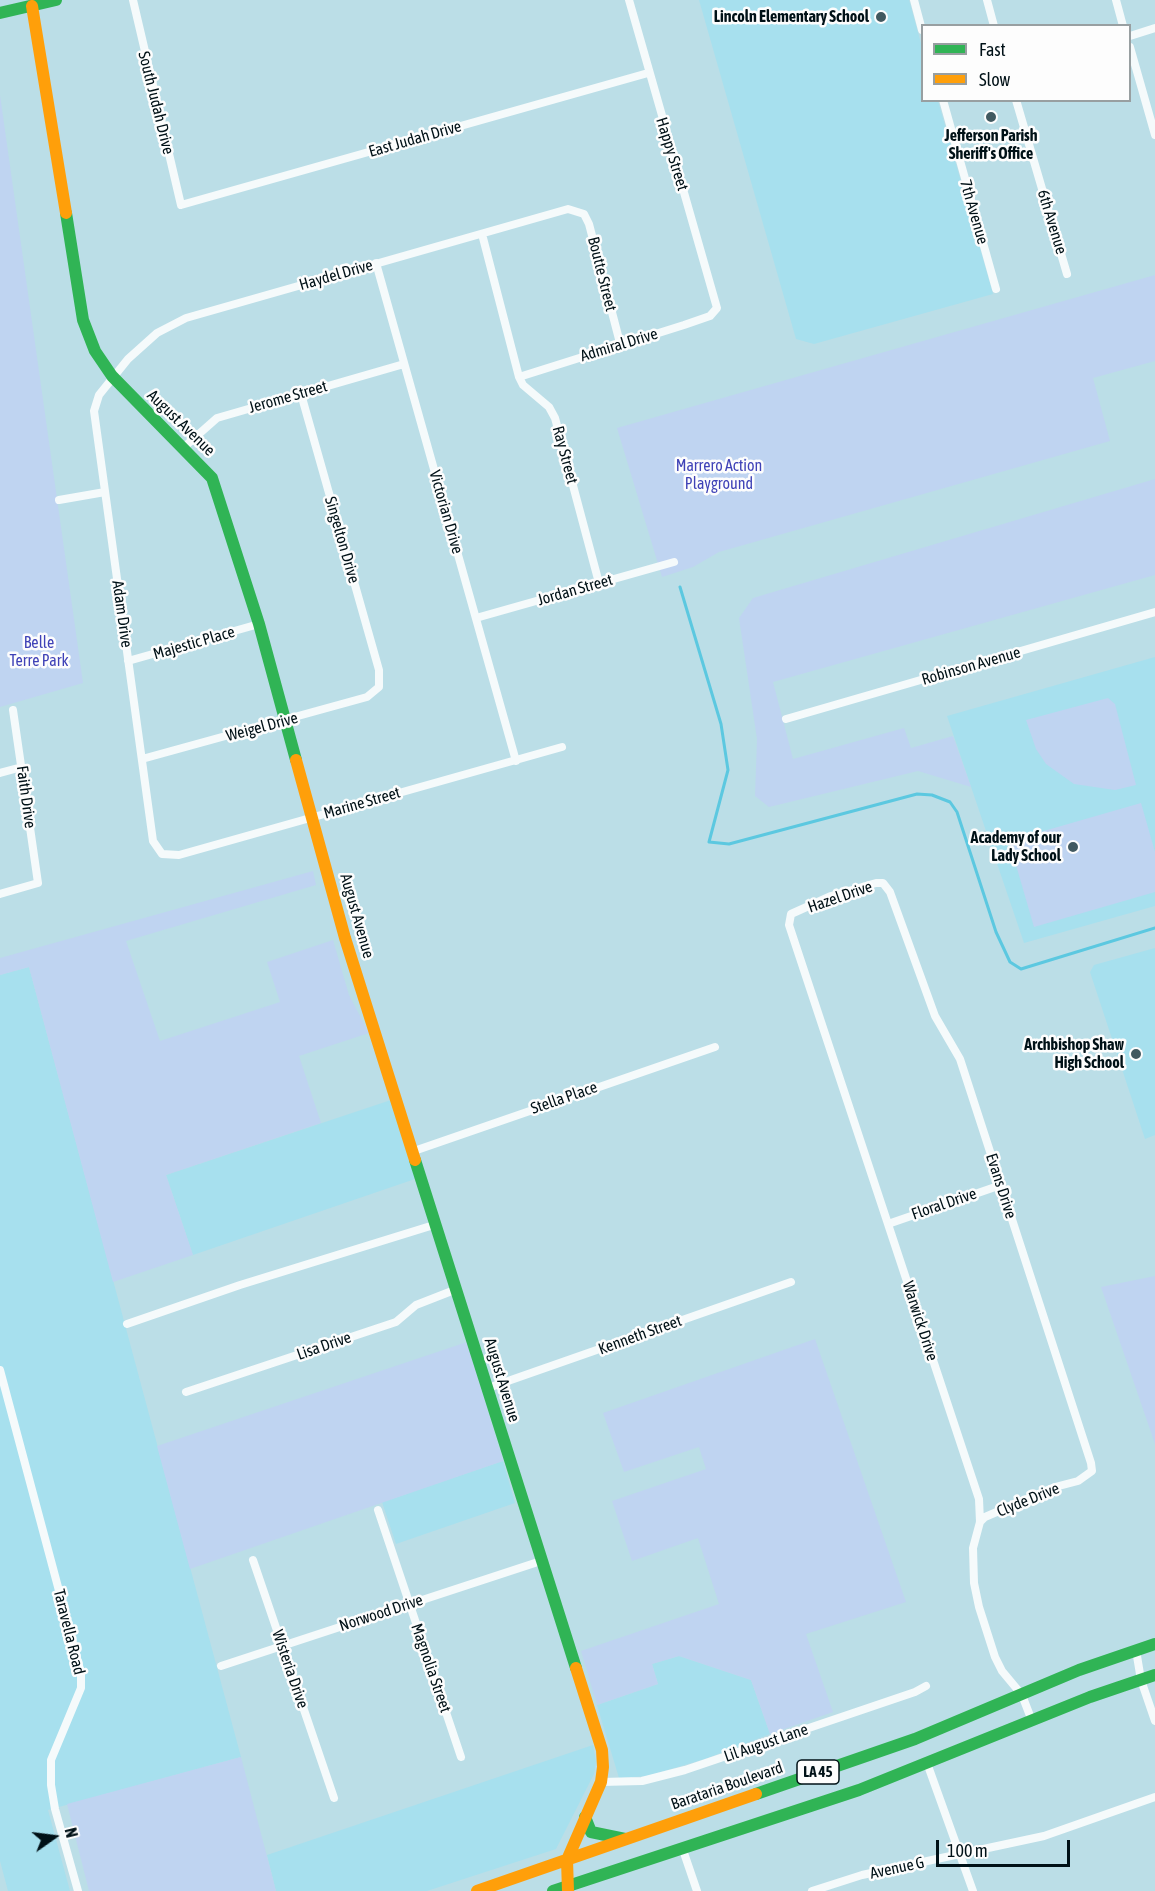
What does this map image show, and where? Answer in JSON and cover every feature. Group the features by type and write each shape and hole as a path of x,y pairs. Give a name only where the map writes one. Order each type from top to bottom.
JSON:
{"street":[{"path":"0,13 32,3 56,0"},
{"name":"South Judah Drive","path":"133,0 182,206"},
{"name":"Happy Street","path":"629,0 717,308"},
{"path":"914,0 921,26"},
{"path":"987,0 993,24"},
{"path":"1116,0 1123,24"},
{"name":"August Avenue","path":"32,3 83,320 95,351 112,376 212,478 259,624 345,938 602,1750 601,1782 567,1860"},
{"path":"1131,36 1155,28"},
{"path":"1131,51 1155,135"},
{"name":"East Judah Drive","path":"182,206 648,73"},
{"name":"7th Avenue","path":"944,102 996,289"},
{"name":"6th Avenue","path":"1017,102 1067,274"},
{"name":"Haydel Drive","path":"112,376 157,333 186,318 559,211 577,210"},
{"name":"Boutte Street","path":"577,210 584,214 590,224 620,343"},
{"name":"Ray Street","path":"482,234 519,376 523,385 549,408 555,418 599,583"},
{"name":"Victorian Drive","path":"376,263 516,761"},
{"name":"Admiral Drive","path":"519,376 620,343 684,326 710,316 717,308"},
{"name":"Jerome Street","path":"183,448 218,417 404,364"},
{"name":"Adam Drive","path":"112,376 99,395 94,411 153,841 162,854"},
{"name":"Singelton Drive","path":"301,394 379,670 379,687"},
{"path":"59,500 105,492"},
{"name":"Jordan Street","path":"476,618 674,562"},
{"name":"Robinson Avenue","path":"786,719 1155,612"},
{"name":"Majestic Place","path":"128,661 259,624"},
{"name":"Weigel Drive","path":"142,759 285,722 367,697 379,687"},
{"name":"Faith Drive","path":"0,894 38,883 13,710"},
{"name":"Marine Street","path":"162,854 179,855 562,747"},
{"path":"0,773 22,767"},
{"name":"Hazel Drive","path":"789,918 791,914 831,896 876,883 883,883 890,892"},
{"name":"Evans Drive","path":"890,892 935,1016 960,1059 1091,1463 1092,1471 1078,1481"},
{"name":"Warwick Drive","path":"789,918 979,1499 980,1522 973,1548 974,1583 979,1607 995,1658 1002,1671 1023,1695 1032,1721"},
{"name":"Stella Place","path":"414,1151 715,1047"},
{"name":"Floral Drive","path":"888,1224 1001,1185"},
{"path":"128,1324 240,1285 437,1224"},
{"name":"Kenneth Street","path":"488,1388 791,1282"},
{"name":"Lisa Drive","path":"186,1392 396,1322 416,1305 457,1289"},
{"name":"Taravella Road","path":"0,1370 81,1673 81,1688 51,1760 51,1785 78,1891"},
{"name":"Clyde Drive","path":"980,1522 985,1517 1038,1494 1078,1481"},
{"name":"Magnolia Street","path":"378,1510 461,1757"},
{"name":"Wisteria Drive","path":"253,1560 334,1798"},
{"name":"Norwood Drive","path":"221,1666 541,1561"},
{"name":"Barataria Boulevard","path":"477,1891 915,1739 1079,1670 1155,1644"},
{"path":"1136,1650 1141,1680 1155,1721"},
{"name":"LA 45","path":"553,1891 567,1889 859,1790 1155,1675"},
{"name":"Lil August Lane","path":"601,1782 642,1781 685,1770 915,1692 926,1686"},
{"path":"927,1763 973,1891"},
{"name":"Avenue G","path":"812,1891 862,1875 1044,1836 1155,1797"},
{"path":"585,1817 591,1832 625,1839"},
{"path":"683,1850 697,1891"},
{"path":"567,1860 567,1889"}],"shaded area":[{"path":"699,0 909,0 921,43 921,102 938,102 993,294 814,344 796,339"},
{"name":"Academy of our Lady School","path":"1155,657 1155,906 1024,943 947,716"},
{"name":"Archbishop Shaw High School","path":"1155,948 1155,1135 1145,1139 1090,972 1094,965"},
{"path":"29,967 241,1757 48,1810 70,1891 8,1891 0,1861 0,975"},
{"path":"391,1100 415,1179 193,1255 166,1175"},
{"path":"503,1461 515,1503 396,1544 382,1502"},
{"path":"679,1656 751,1680 770,1734 705,1759 647,1776 619,1778 597,1705 658,1684 652,1664"},
{"path":"593,1745 596,1762 594,1774 556,1849 427,1891 276,1891 267,1855"}],"green space":[{"name":"Belle Terre Park","path":"0,95 83,683 0,707"},
{"name":"Marrero Action Playground","path":"1155,275 1155,361 1093,378 1110,441 719,552 693,567 662,577 617,428"},
{"path":"1155,479 1155,575 773,682 793,759 904,728 911,748 953,736 971,787 918,771 769,807 755,796 757,739 739,618 753,598"},
{"path":"1108,698 1115,704 1136,785 1115,790 1074,784 1046,764 1036,749 1026,720"},
{"path":"1141,803 1155,852 1155,892 1034,927 1009,841"},
{"path":"313,871 316,885 126,941 160,1041 280,1002 267,962 333,940 349,995 369,1033 299,1056 321,1123 166,1175 193,1255 113,1282 29,967 0,975 0,958"},
{"path":"1155,1276 1155,1444 1101,1287"},
{"path":"815,1339 906,1602 806,1634 833,1712 770,1734 751,1680 679,1656 652,1664 658,1684 597,1705 581,1651 719,1604 698,1538 632,1561 612,1501 706,1469 699,1447 624,1472 603,1413"},
{"path":"467,1342 503,1461 190,1569 157,1446"},
{"path":"241,1757 276,1891 89,1891 67,1804"}],"waterway":[{"path":"680,587 721,724 728,770 709,842 729,844 917,794 932,795 950,802 957,812 996,932 1010,962 1021,969 1155,928"}],"traffic: fast":[{"path":"0,13 56,0"},
{"path":"66,213 83,320 95,351 112,376 212,478 259,624 296,760"},
{"path":"415,1160 576,1668"},
{"path":"756,1794 915,1739 1079,1670 1155,1644"},
{"path":"553,1891 859,1790 1090,1697 1155,1675"},
{"path":"585,1817 591,1832 625,1839"}],"traffic: slow":[{"path":"32,6 66,213"},
{"path":"296,760 345,938 415,1160"},
{"path":"568,1891 567,1860 601,1782 603,1767 602,1750 576,1668"},
{"path":"477,1891 756,1794"}],"place":[{"name":"Lincoln Elementary School","path":"881,17"},
{"name":"Jefferson Parish Sheriff's Office","path":"991,117"},
{"name":"Academy of our Lady School","path":"1073,847"},
{"name":"Archbishop Shaw High School","path":"1136,1054"}]}
